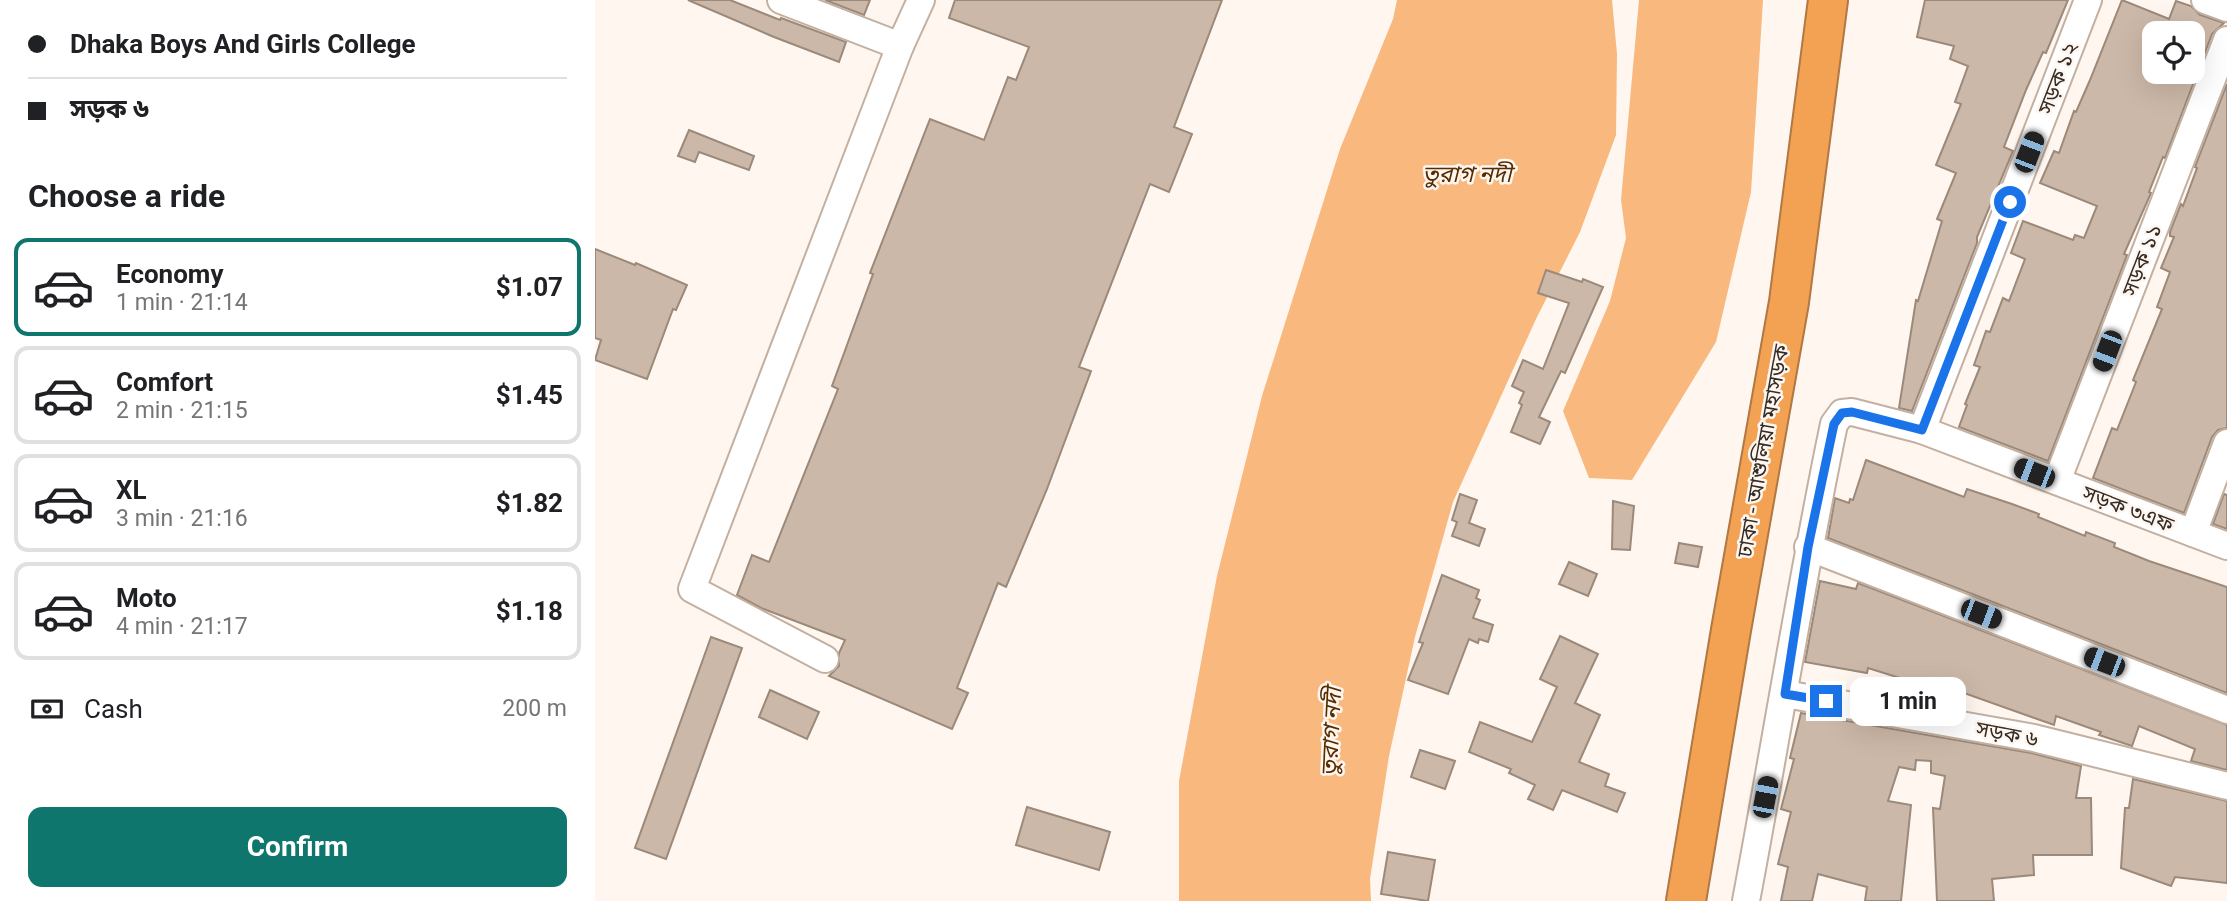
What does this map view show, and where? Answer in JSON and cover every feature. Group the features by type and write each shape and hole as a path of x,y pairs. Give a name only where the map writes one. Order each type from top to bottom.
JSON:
{"highway":[{"name":"ঢাকা - আশুলিয়া মহাসড়ক","path":"1686,901 1789,302 1828,0"}],"street":[{"path":"781,0 900,46"},
{"path":"825,659 692,589 900,46 921,0"},
{"name":"সড়ক ১২","path":"1922,430 2088,0"},
{"path":"2205,0 2227,8"},
{"name":"সড়ক ১১","path":"2057,481 2227,40"},
{"name":"সড়ক ৩এফ","path":"1808,547 1834,424 1842,413 1852,412 1922,430 2227,547"},
{"path":"2193,533 2227,443"},
{"path":"1746,901 1785,694 1808,547 2227,709"},
{"name":"সড়ক ৬","path":"1785,694 2033,738 2227,786"}],"water":[{"name":"তুরাগ নদী","path":"1397,0 1612,0 1617,54 1616,135 1580,232 1536,319 1453,502 1415,637 1389,756 1370,879 1371,901 1179,901 1179,781 1217,576 1262,396 1340,149 1393,19"},
{"path":"1639,0 1763,0 1751,192 1716,342 1632,480 1589,478 1563,411 1610,301 1626,238 1621,200"}],"building":[{"path":"688,0 730,0 846,42 839,62"},
{"path":"825,0 870,0 864,15"},
{"path":"955,0 1222,0 1174,127 1192,134 1169,192 1150,184 1079,367 1091,371 1047,489 1006,587 998,583 957,688 968,693 952,729 829,676 839,666 839,653 845,640 761,608 737,595 752,555 769,562 838,389 832,386 873,274 870,273 930,119 984,140 1008,77 1016,80 1029,47 949,18"},
{"path":"1925,0 2068,0 2046,53 2043,52 2026,90 2004,147 2013,151 1977,237 1912,411 1899,408 1916,300 1918,301 1942,221 1937,219 1956,173 1936,165 1961,104 1955,102 1968,66 1950,59 1954,46 1917,37"},
{"path":"2122,0 2169,19 2176,1 2191,6 2200,15 2224,23 2212,34 2205,52 2205,21 2142,21 2142,84 2193,84 2124,254 2127,255 2048,461 1959,427 1980,367 1974,365 1986,331 1990,332 2003,298 2009,301 2025,259 2011,253 2023,221 2073,240 2075,235 2084,238 2097,206 2040,183 2054,151 2059,153 2074,111 2076,112"},
{"path":"2227,84 2227,428 2218,430 2212,437 2184,513 2093,478 2112,428 2117,430 2136,382 2133,380 2162,309 2157,307 2170,272 2161,268 2174,237 2170,236 2170,232 2181,204 2183,206"},
{"path":"689,130 754,156 749,170 699,152 695,162 678,156"},
{"path":"595,249 687,285 676,310 673,309 647,379 595,360 601,340 595,338"},
{"path":"1546,270 1603,287 1565,373 1561,371 1539,417 1550,422 1540,444 1511,432 1522,405 1519,403 1524,392 1512,386 1523,360 1543,369 1569,303 1538,293"},
{"path":"1866,460 1964,497 1967,489 2012,504 2085,536 2086,532 2115,543 2114,547 2149,561 2227,587 2227,693 1828,538 1835,498 1849,503 1850,499 1853,500"},
{"path":"1460,494 1477,500 1469,523 1485,529 1479,546 1452,536 1457,522 1452,520"},
{"path":"2224,494 2227,495 2227,529 2213,524"},
{"path":"1613,501 1634,506 1630,550 1612,549"},
{"path":"1679,543 1702,547 1698,567 1675,563"},
{"path":"1569,562 1597,574 1588,596 1559,584"},
{"path":"1442,575 1479,590 1476,598 1480,600 1473,618 1493,625 1488,642 1479,639 1478,643 1469,639 1448,694 1408,680 1423,643 1419,642"},
{"path":"1820,581 1856,589 1858,583 2227,725 2227,770 2191,761 2195,749 2139,726 2132,746 2056,716 2054,725 1953,689 1951,707 1915,701 1919,684 1868,668 1867,673 1805,662"},
{"path":"1560,636 1598,654 1575,703 1600,715 1579,762 1609,774 1605,786 1625,793 1617,812 1562,790 1553,810 1528,799 1535,785 1509,773 1511,769 1469,752 1480,722 1532,742 1557,687 1540,679"},
{"path":"711,637 742,648 666,859 635,848"},
{"path":"770,690 819,712 807,739 759,717"},
{"path":"1801,713 2031,753 2081,766 2076,798 2091,798 2092,855 2033,855 2034,875 1992,879 1994,901 1937,901 1933,808 1940,809 1945,776 1931,773 1931,761 1916,760 1915,770 1899,767 1888,801 1911,805 1901,901 1865,901 1867,887 1818,874 1812,901 1781,901 1788,867 1778,864 1791,812 1781,809 1794,759 1790,758"},
{"path":"1420,750 1455,761 1445,789 1411,777"},
{"path":"2133,779 2227,801 2227,883 2175,877 2171,886 2121,868 2125,808 2129,808"},
{"path":"1027,807 1110,832 1099,870 1016,845"},
{"path":"1388,852 1435,860 1428,901 1381,894"}],"route":[{"path":"1826,701 1785,694 1808,547 1834,424 1842,413 1852,412 1922,430 2010,202"}]}
